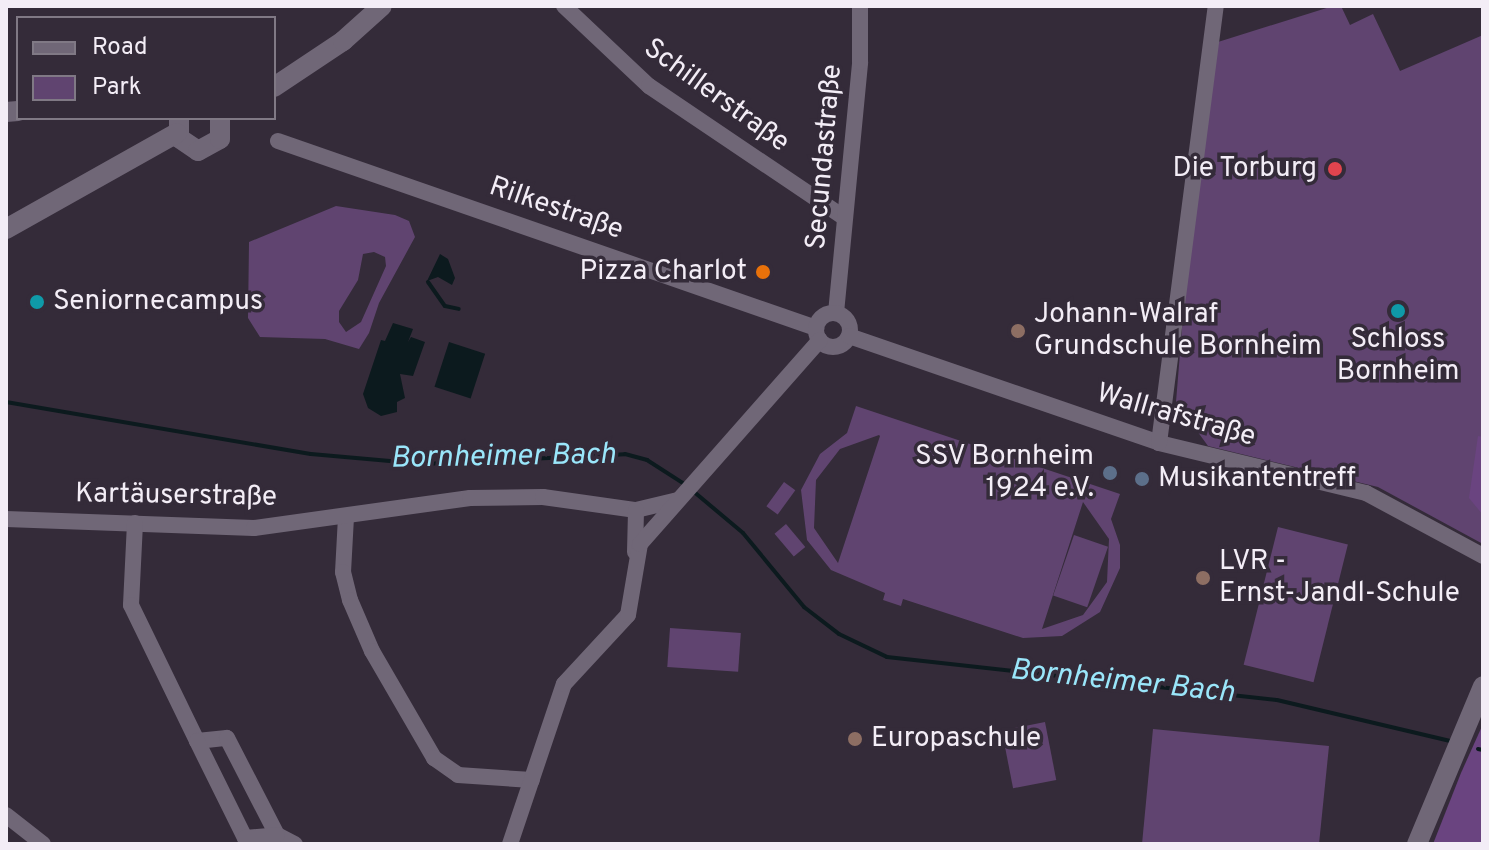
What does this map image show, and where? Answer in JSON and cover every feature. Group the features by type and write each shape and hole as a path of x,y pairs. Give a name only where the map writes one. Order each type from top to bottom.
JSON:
{"street":[{"path":"276,86 343,41 382,6"},
{"name":"Schillerstraße","path":"564,6 649,86 845,218"},
{"name":"Secundastraße","path":"836,313 860,6"},
{"path":"1159,443 1216,6"},
{"path":"6,229 181,132 211,148 220,139 225,120"},
{"name":"Rilkestraße","path":"278,141 818,334"},
{"path":"634,555 818,334 821,318 836,313 848,322 849,336 835,346 818,334"},
{"name":"Wallrafstraße","path":"849,336 1159,443 1366,493 1483,556"},
{"name":"Kartäuserstraße","path":"6,519 254,528 470,498 543,497 636,510 679,499"},
{"path":"510,844 571,670 628,615 636,510"},
{"path":"346,517 343,572 350,600 372,651 434,758 458,775 532,780"},
{"path":"135,523 131,605 245,838 277,835 295,844"},
{"path":"1417,844 1483,686"},
{"path":"197,741 227,738 277,835"},
{"path":"6,815 43,844"}],"green space":[{"path":"1341,6 1350,25 1373,14 1400,71 1483,35 1483,544 1378,487 1208,446 1176,402 1189,243 1218,42"},
{"path":"336,206 395,215 409,221 415,237 379,303 369,333 359,349 325,339 260,337 248,318 249,242","holes":["374,252 385,257 386,266 361,322 346,332 339,322 339,311 358,280 363,254"]},
{"path":"856,406 1120,494 1111,519 1120,545 1120,568 1100,612 1062,636 1023,638 903,599 901,606 883,600 885,593 831,570 807,540 801,490 820,454 847,433","holes":["880,436 838,563 814,528 816,480 840,449","1083,502 1109,539 1107,582 1083,615 1042,629"]},
{"path":"784,482 795,490 778,514 766,506"},
{"path":"786,524 805,547 794,557 775,534"},
{"path":"1278,527 1348,544 1314,682 1244,665"},
{"path":"1074,535 1108,547 1087,607 1053,596"},
{"path":"670,628 741,633 738,672 667,667"},
{"path":"1045,722 1056,780 1013,788 1002,730"},
{"path":"1153,729 1329,746 1319,844 1142,844"}],"shaded area":[{"path":"440,254 448,259 455,278 452,285 438,277 427,281"},
{"path":"393,323 413,329 408,342 411,337 425,342 413,376 400,374 405,398 397,402 397,412 381,416 368,408 363,394 381,340 385,341"},
{"path":"449,342 485,354 471,398 434,387"},
{"path":"1478,436 1483,437 1483,515 1469,498"},
{"path":"1483,724 1483,844 1433,844 1461,773"}],"waterway":[{"path":"428,282 445,306 459,309"},
{"name":"Bornheimer Bach","path":"6,402 311,454 424,464 625,454 647,460 686,485"},
{"name":"Bornheimer Bach","path":"693,491 743,533 804,607 839,634 887,657 1277,700 1450,741"},
{"name":"Bornheimer Bach","path":"1478,749 1483,750"}],"place":[{"name":"Die Torburg","path":"1335,169"},
{"name":"Pizza Charlot","path":"763,272"},
{"name":"Seniornecampus","path":"37,302"},
{"name":"Schloss Bornheim","path":"1398,311"},
{"name":"Johann-Walraf Grundschule Bornheim","path":"1018,331"},
{"name":"SSV Bornheim 1924 e.V.","path":"1110,473"},
{"name":"Musikantentreff","path":"1142,479"},
{"name":"LVR - Ernst-Jandl-Schule","path":"1203,578"},
{"name":"Europaschule","path":"855,739"}]}
